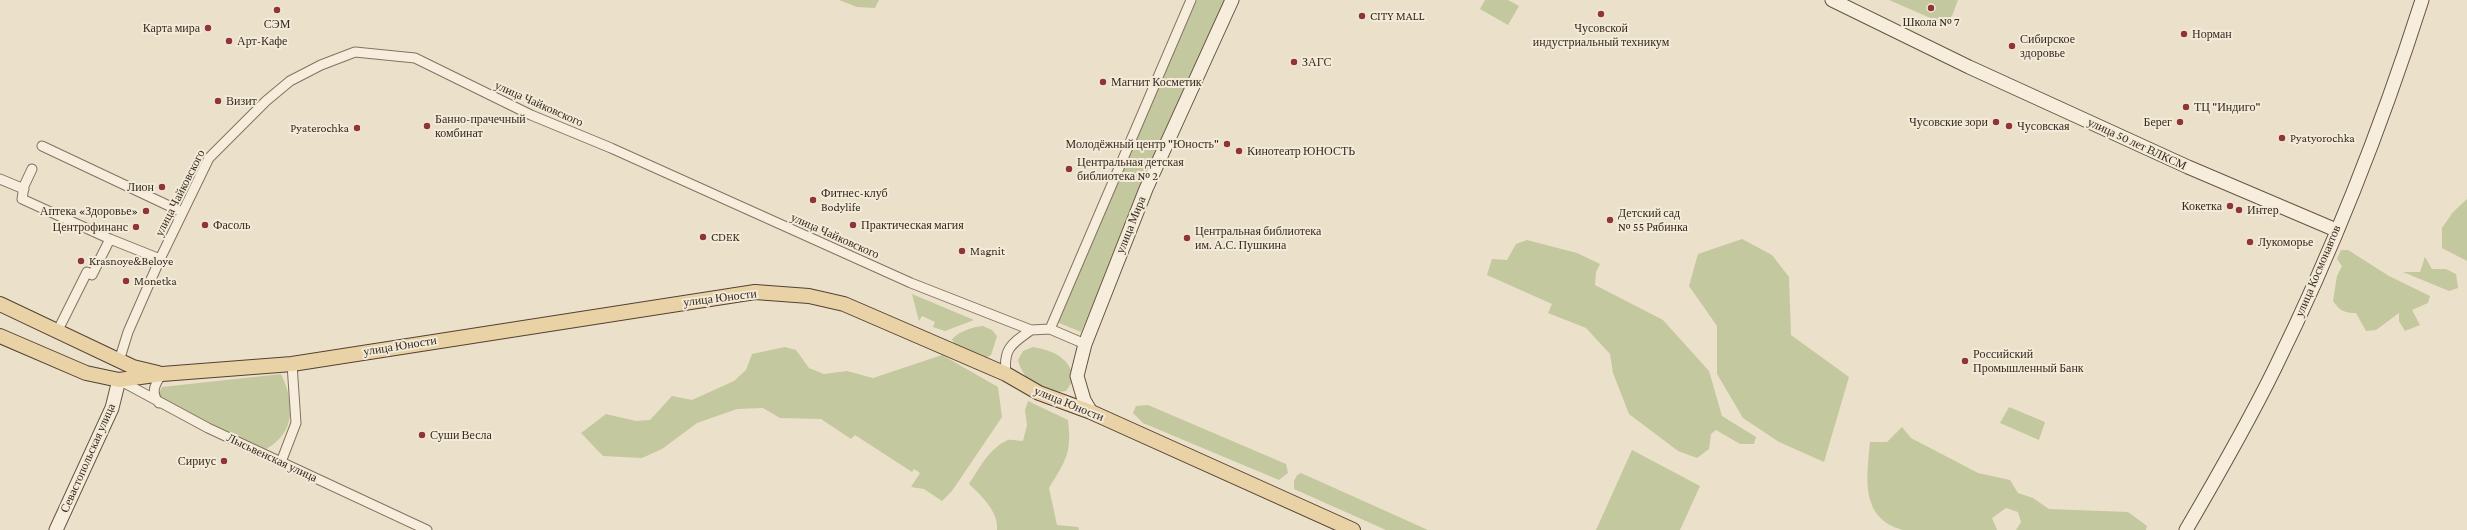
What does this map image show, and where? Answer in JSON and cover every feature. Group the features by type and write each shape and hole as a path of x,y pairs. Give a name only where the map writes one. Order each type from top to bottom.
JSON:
{"main road":[{"name":"улица Юности","path":"162,374 292,364 755,292 809,296 844,304 1006,374 1039,393 1091,412 1353,530"},
{"path":"0,304 119,361 144,371 162,374"},
{"name":"Лысьвенская улица","path":"0,336 86,373 119,380 162,374"},
{"name":"Севастопольская улица","path":"119,361 119,380"}],"street":[{"path":"1050,329 1191,0"},
{"name":"улица Мира","path":"1091,412 1084,400 1077,376 1084,344 1146,189 1232,0"},
{"name":"улица 50 лет ВЛКСМ","path":"1832,0 1969,67 2188,168 2336,230"},
{"name":"улица Космонавтов","path":"2186,530 2275,369 2336,230 2383,114 2422,0"},
{"name":"улица Чайковского","path":"119,361 128,332 160,259 209,158 266,101 290,81 320,65 355,52 415,58 532,115 611,148 911,283 1031,330 1050,329 1084,344"},
{"path":"42,146 182,212"},
{"path":"32,169 24,189 22,199 110,239 160,259"},
{"path":"0,179 24,189"},
{"path":"57,332 87,272 92,275 110,239"},
{"path":"1006,374 1005,362 1007,350 1015,341 1031,330"},
{"path":"281,462 296,423 292,364"},
{"path":"160,404 154,392 155,386 162,374"},
{"name":"Лысьвенская улица","path":"119,380 160,404 427,530"},
{"name":"Севастопольская улица","path":"56,530 112,408 119,380"}],"green space":[{"path":"839,0 879,0 875,8 857,7"},
{"path":"1197,0 1227,0 1081,332 1057,322"},
{"path":"1485,0 1508,0 1519,6 1508,25 1480,9"},
{"name":"Школа № 7","path":"1889,0 1958,0 1952,16 1942,23"},
{"path":"2467,199 2467,261 2442,248 2442,228 2453,212"},
{"path":"1742,239 1772,255 1789,277 1791,335 1849,377 1824,462 1779,442 1743,418 1717,374 1717,326 1689,286 1698,254"},
{"path":"1527,240 1577,253 1600,264 1596,272 1595,285 1663,320 1709,371 1722,416 1756,437 1754,444 1740,444 1716,430 1711,434 1709,449 1697,458 1678,451 1629,414 1613,373 1610,354 1586,328 1548,313 1552,304 1487,275 1492,259 1507,260 1516,244"},
{"path":"2341,250 2348,250 2389,276 2430,296 2428,303 2412,310 2420,325 2405,331 2399,321 2399,313 2376,330 2366,331 2356,313 2345,312 2338,307 2333,301 2337,276 2342,266 2337,259"},
{"path":"2425,257 2432,269 2446,269 2456,274 2458,288 2449,291 2403,272 2420,272"},
{"path":"912,294 974,320 945,331 933,327 935,322 922,316 919,321"},
{"path":"983,326 992,330 997,336 991,355 984,359 955,345 952,339 959,334 970,328"},
{"path":"785,347 796,350 809,368 824,374 847,371 873,378 942,355 998,387 1002,417 952,491 942,501 924,489 911,487 920,473 914,469 912,472 855,435 851,439 821,419 780,418 763,408 737,409 697,423 662,449 642,458 603,456 581,433 606,414 636,421 650,420 672,396 692,400 734,381 746,370 752,354"},
{"path":"1033,347 1060,356 1068,365 1072,371 1074,379 1066,391 1058,392 1043,389 1030,381 1025,375 1018,360 1023,351"},
{"path":"281,374 288,395 290,416 288,425 283,434 276,442 266,449 163,401 158,395 162,387"},
{"path":"1028,401 1068,420 1068,449 1064,463 1049,488 1057,525 1078,527 1079,530 997,530 997,523 992,510 984,499 969,484 985,459 995,448 1008,440 1023,441 1027,425 1025,410"},
{"path":"1148,405 1286,464 1288,473 1279,480 1143,423 1133,413 1136,406"},
{"path":"2009,407 2045,422 2039,440 2000,423"},
{"path":"1902,427 1911,438 1978,473 2010,480 2018,493 2033,498 2049,509 2128,512 2147,526 2146,530 2016,530 2021,522 2018,512 2006,508 1992,518 1997,530 1903,530 1889,524 1879,516 1872,506 1868,482 1870,442 1887,442"},
{"path":"1632,450 1700,486 1680,530 1596,530"},
{"path":"1301,473 1428,530 1386,530 1294,489 1294,481 1297,475"}],"place":[{"name":"Школа № 7","path":"1931,8"},
{"name":"СЭМ","path":"277,10"},
{"name":"Чусовской индустриальный техникум","path":"1601,14"},
{"name":"CITY MALL","path":"1362,16"},
{"name":"Карта мира","path":"208,28"},
{"name":"Норман","path":"2184,34"},
{"name":"Арт-Кафе","path":"229,41"},
{"name":"Сибирское здоровье","path":"2012,46"},
{"name":"ЗАГС","path":"1294,62"},
{"name":"Магнит Косметик","path":"1103,82"},
{"name":"Визит","path":"218,101"},
{"name":"ТЦ \"Индиго\"","path":"2186,107"},
{"name":"Чусовские зори","path":"1996,122"},
{"name":"Берег","path":"2180,122"},
{"name":"Банно-прачечный комбинат","path":"427,126"},
{"name":"Чусовская","path":"2009,126"},
{"name":"Pyaterochka","path":"357,128"},
{"name":"Pyatyorochka","path":"2282,138"},
{"name":"Молодёжный центр \"Юность\"","path":"1227,144"},
{"name":"Кинотеатр ЮНОСТЬ","path":"1239,151"},
{"name":"Центральная детская библиотека № 2","path":"1069,169"},
{"name":"Лион","path":"162,187"},
{"name":"Фитнес-клуб Bodylife","path":"813,200"},
{"name":"Кокетка","path":"2230,206"},
{"name":"Интер","path":"2239,210"},
{"name":"Аптека «Здоровье»","path":"146,211"},
{"name":"Детский сад № 55 Рябинка","path":"1610,220"},
{"name":"Фасоль","path":"205,225"},
{"name":"Практическая магия","path":"853,225"},
{"name":"Центрофинанс","path":"136,227"},
{"name":"CDEK","path":"703,237"},
{"name":"Центральная библиотека им. А.С. Пушкина","path":"1187,238"},
{"name":"Лукоморье","path":"2250,242"},
{"name":"Magnit","path":"962,251"},
{"name":"Krasnoye&Beloye","path":"81,261"},
{"name":"Monetka","path":"126,281"},
{"name":"Российский Промышленный Банк","path":"1965,361"},
{"name":"Суши Весла","path":"422,435"},
{"name":"Сириус","path":"224,461"}]}
